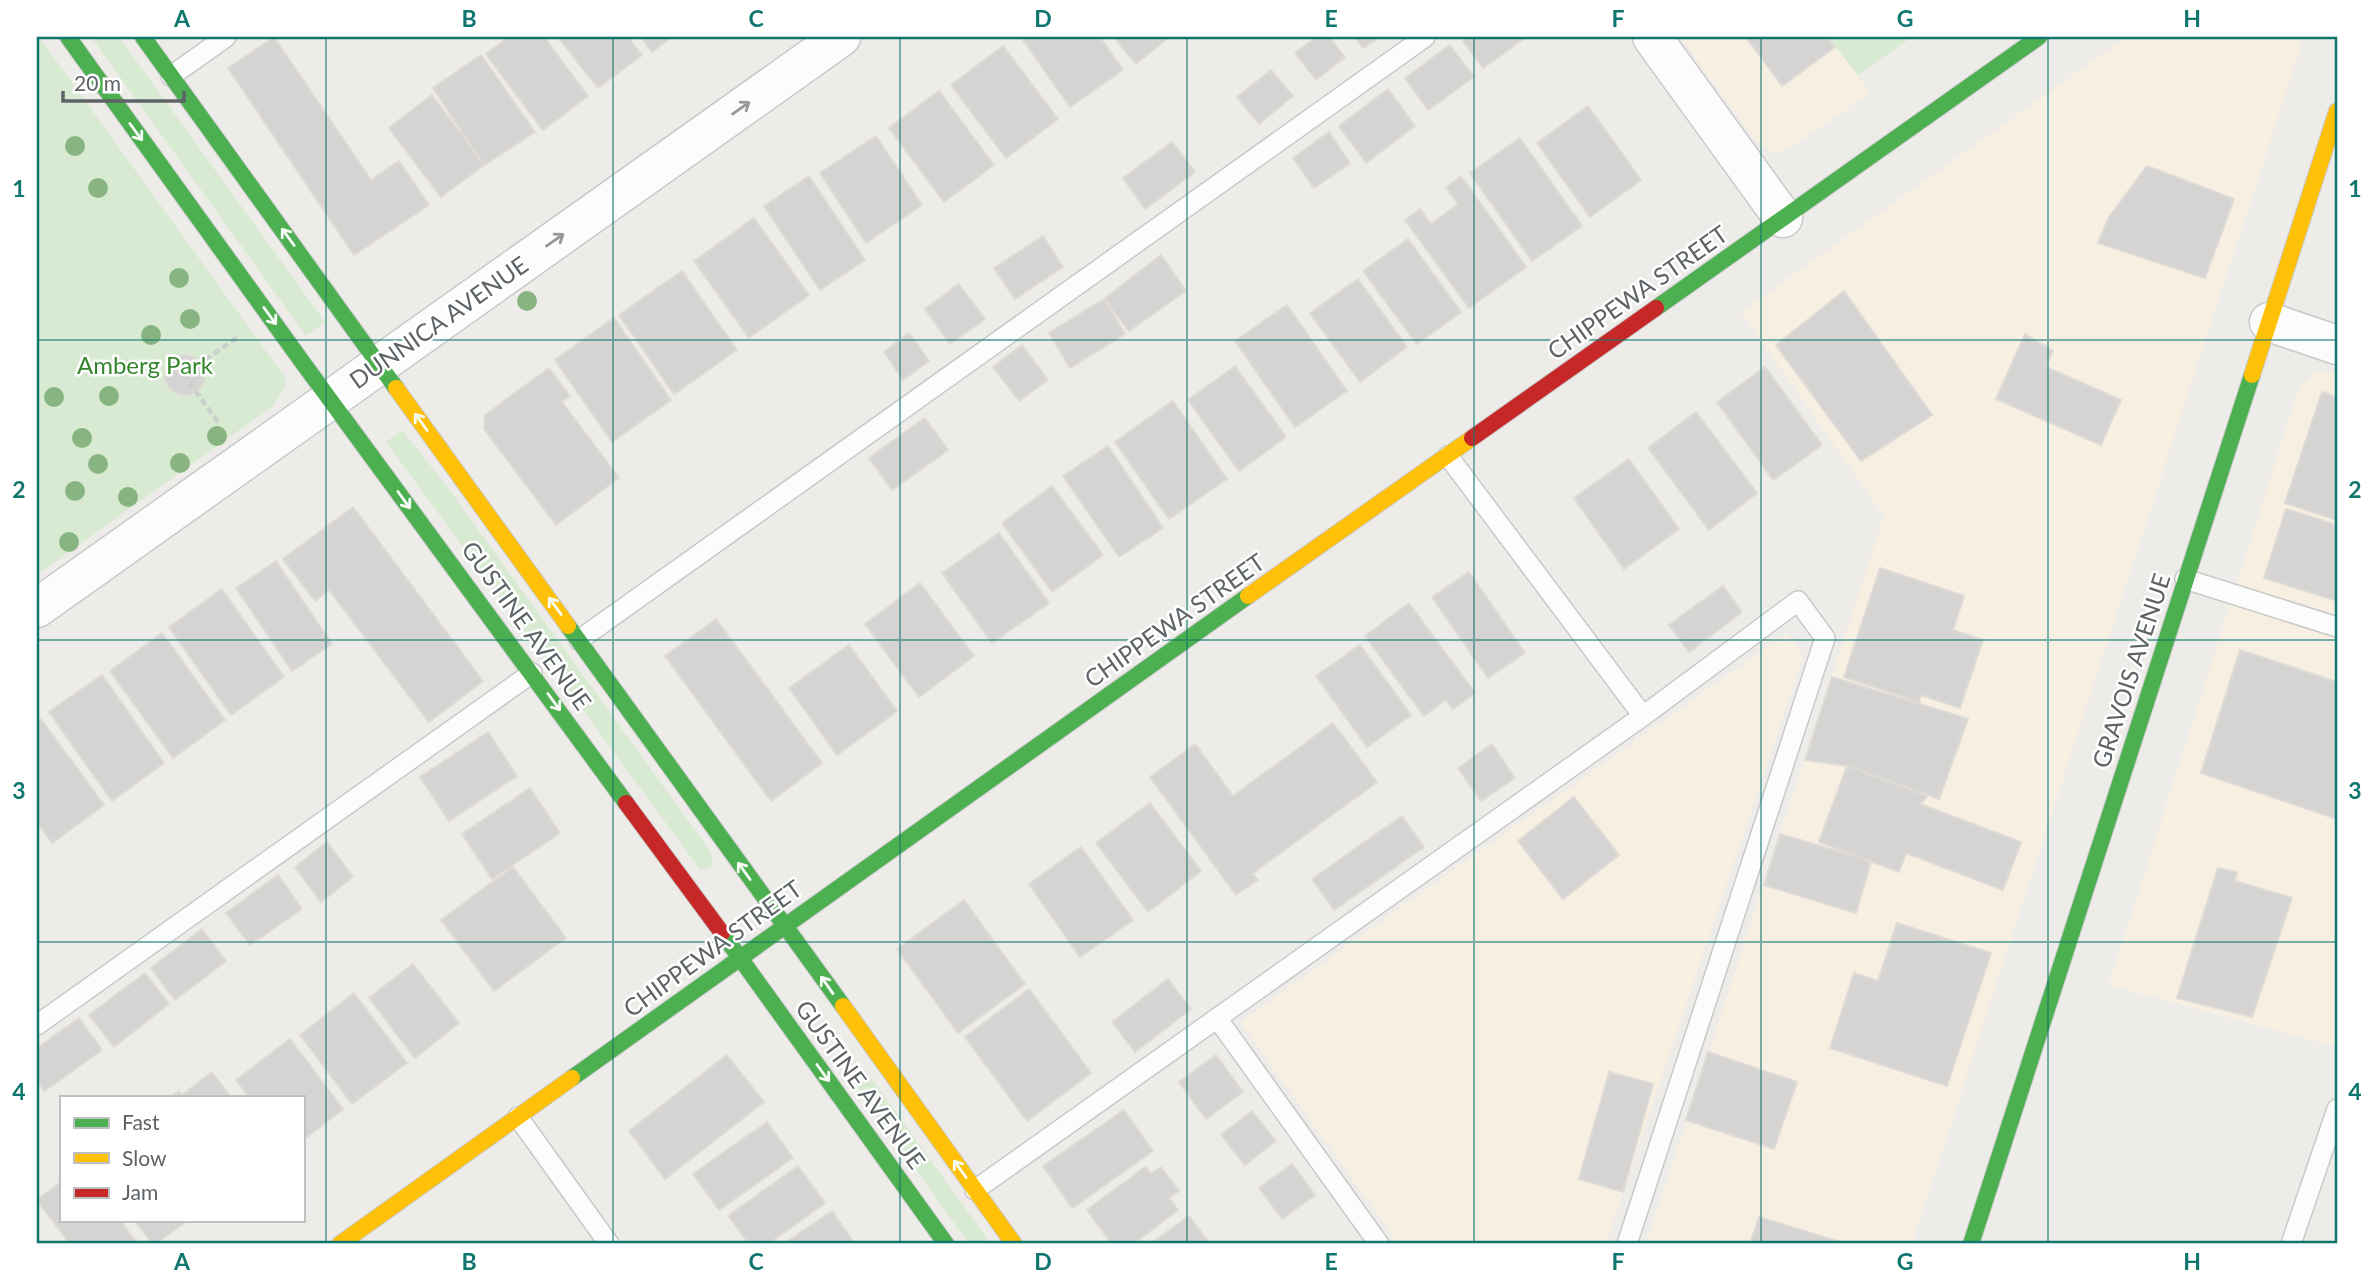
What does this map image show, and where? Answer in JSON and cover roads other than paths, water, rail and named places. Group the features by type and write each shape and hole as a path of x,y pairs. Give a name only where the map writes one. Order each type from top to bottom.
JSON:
{"main road":[{"name":"GUSTINE AVENUE","path":"68,37 946,1244"},
{"name":"GUSTINE AVENUE","path":"143,37 1014,1244"},
{"name":"CHIPPEWA STREET","path":"340,1244 2039,37"},
{"name":"GRAVOIS AVENUE","path":"1970,1244 2337,111"}],"street":[{"name":"DUNNICA AVENUE","path":"37,608 841,37"},
{"path":"1652,37 1783,218"},
{"path":"2269,321 2337,345"}],"lane":[{"path":"171,76 226,37"},
{"path":"579,640 1425,37"},
{"path":"1448,456 1643,716"},
{"path":"2185,579 2337,627"},
{"path":"975,1190 1643,716 1798,601 1825,638 1627,1244"},
{"path":"37,1025 532,673"},
{"path":"1217,1018 1380,1244"},
{"path":"2291,1244 2337,1109"},
{"path":"518,1117 610,1244"}],"park label":[{"name":"Amberg Park","path":"145,366"}]}
